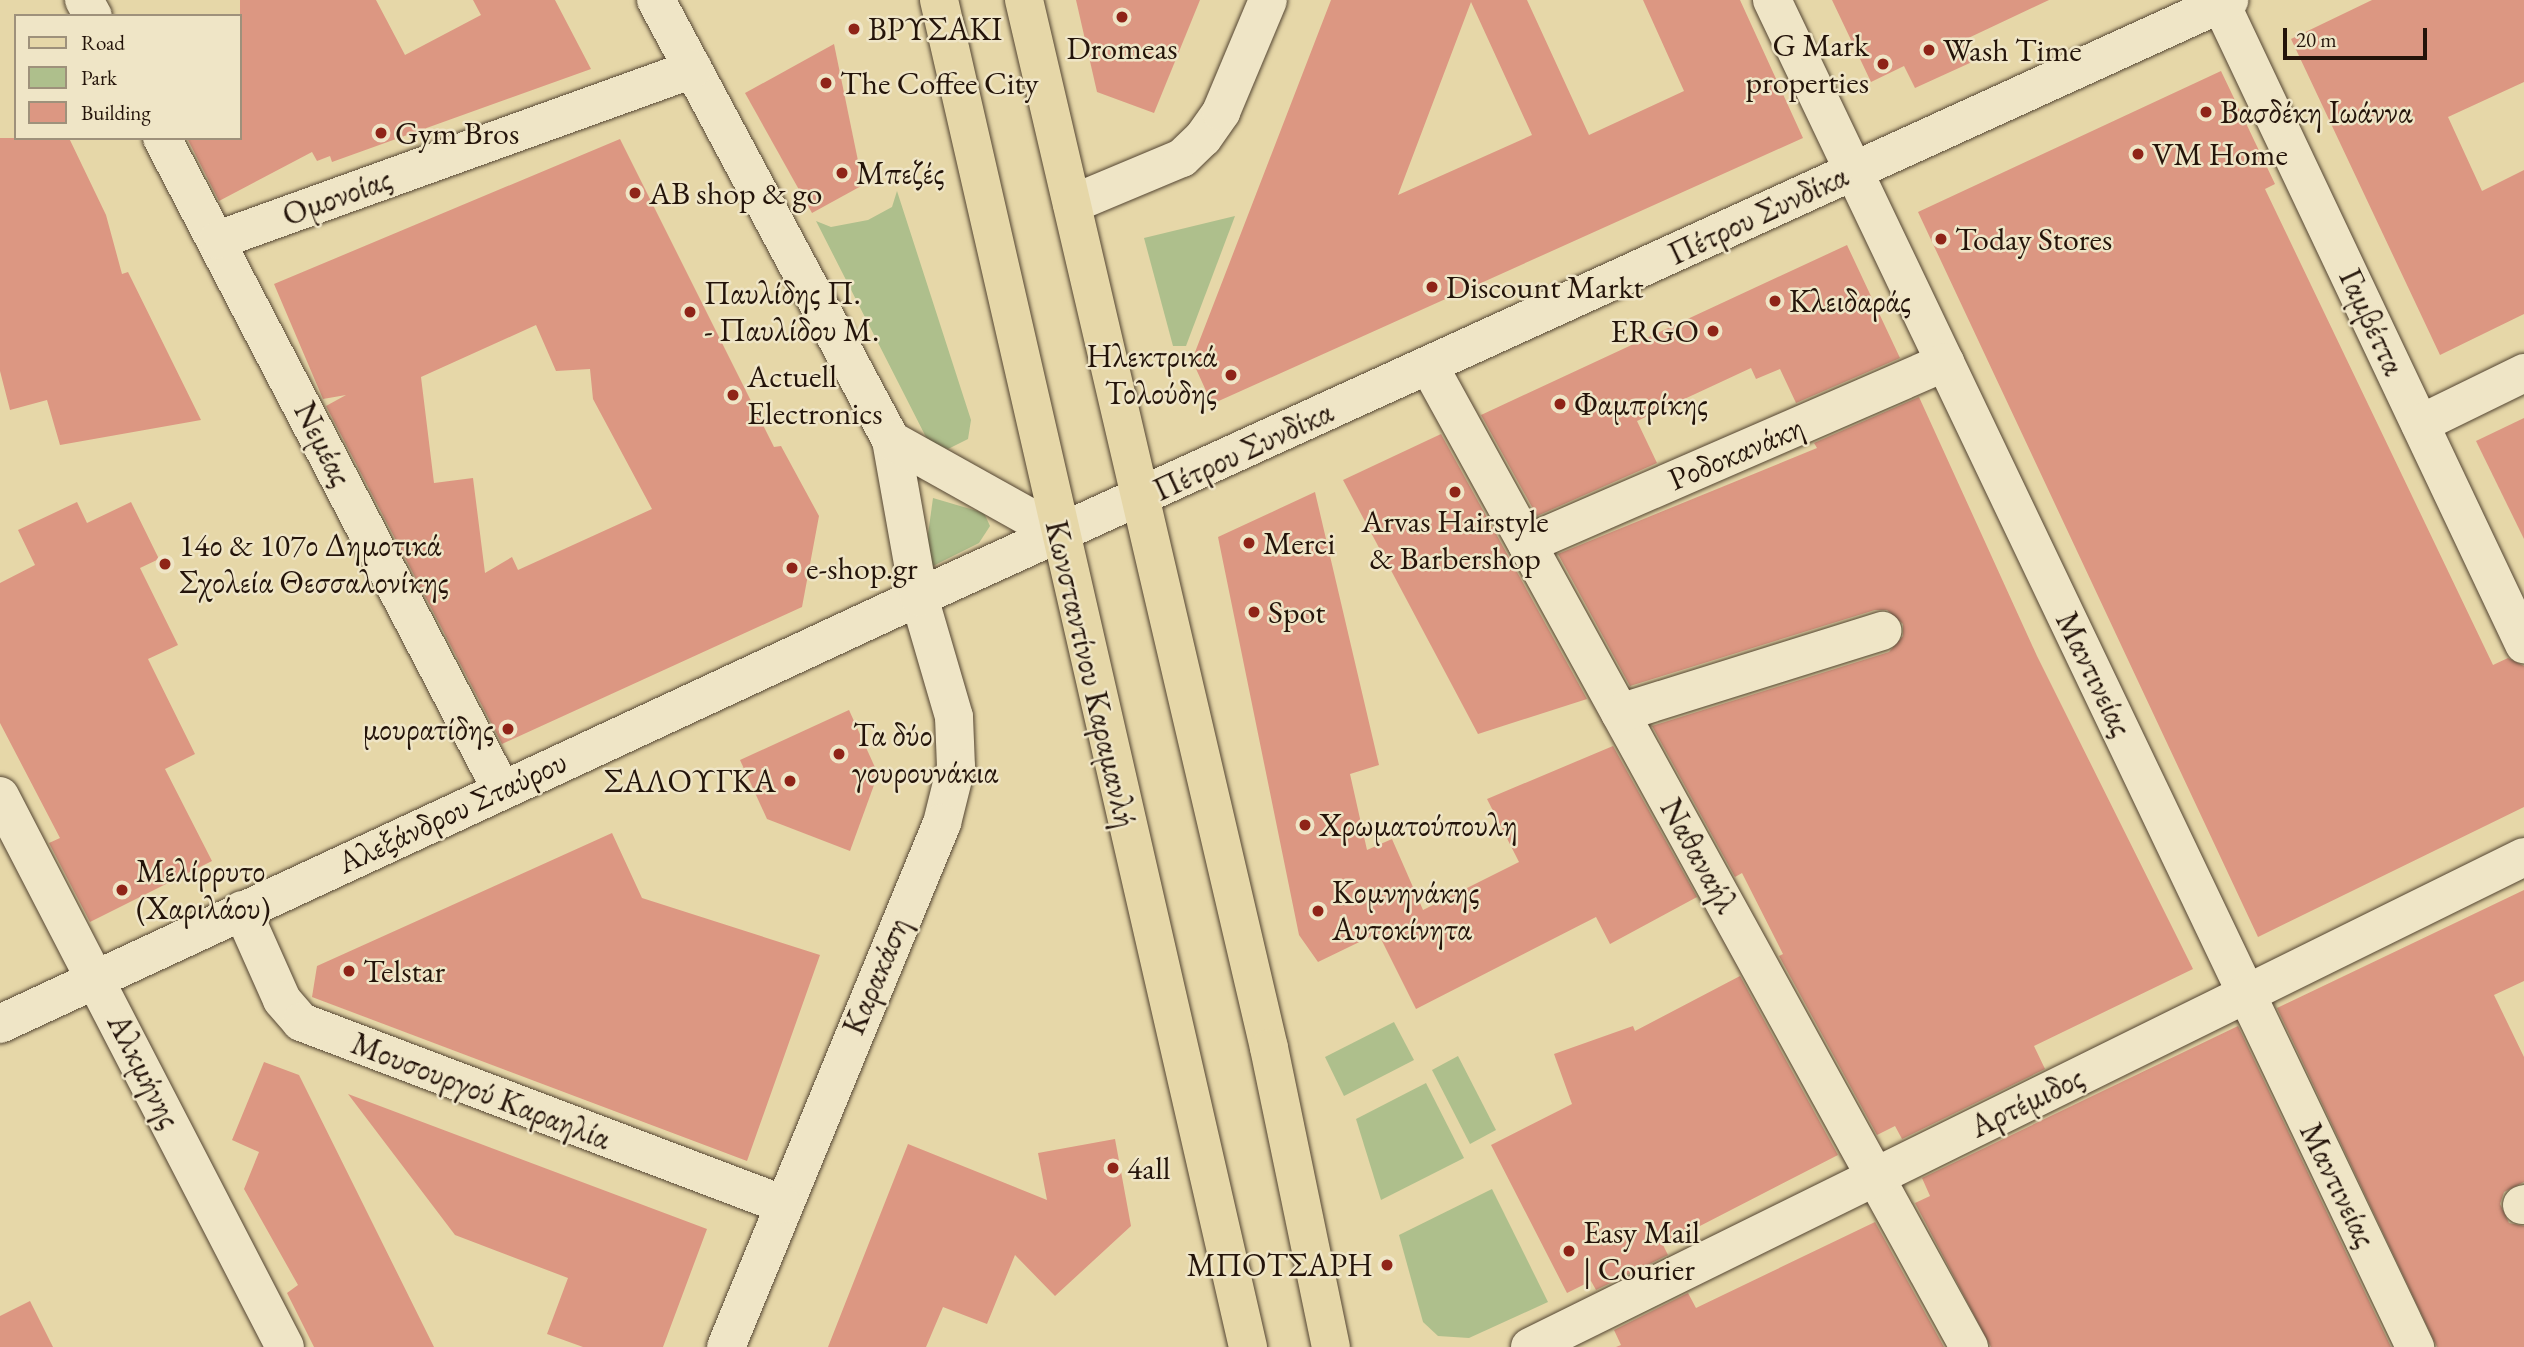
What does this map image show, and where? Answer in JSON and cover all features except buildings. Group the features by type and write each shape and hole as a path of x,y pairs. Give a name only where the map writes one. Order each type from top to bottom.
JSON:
{"main road":[{"name":"Κωνσταντίνου Καραμανλή","path":"939,0 1059,534 1248,1347"},
{"path":"1024,0 1269,1048 1331,1347"}],"street":[{"path":"656,0 891,440 1059,534"},
{"path":"1072,204 1182,159 1203,138 1221,112 1268,0"},
{"name":"Μαντινείας","path":"1772,0 2415,1347"},
{"name":"Πέτρου Συνδίκα","path":"1059,534 2223,1"},
{"name":"Γαμβέττα","path":"2223,1 2420,424 2522,632"},
{"name":"Ομονοίας","path":"218,240 693,69"},
{"name":"Νεμέας","path":"163,140 218,240 500,789"},
{"name":"Ροδοκανάκη","path":"1527,544 1945,362"},
{"name":"Ναθαναήλ","path":"1429,366 1969,1347"},
{"path":"2420,424 2524,373"},
{"name":"Καρακάση","path":"726,1347 782,1204 942,823 956,767 954,717 919,597 891,440"},
{"name":"Αλεξάνδρου Σταύρου","path":"0,1024 500,789 1059,534"},
{"path":"1620,713 1882,631"},
{"name":"Αλκμήνης","path":"0,796 98,978 285,1347"},
{"name":"Αρτέμιδος","path":"1530,1347 2524,857"},
{"name":"Μουσουργού Καραηλία","path":"242,910 282,1000 301,1022 782,1204"}],"green space":[{"path":"897,191 971,420 968,439 948,449 928,441 816,221 831,227 868,220 892,207"},
{"path":"1235,216 1186,346 1173,346 1144,238"},
{"path":"933,498 984,513 990,526 979,543 923,571"},
{"path":"1394,1022 1414,1060 1344,1096 1325,1057"},
{"path":"1458,1056 1496,1130 1470,1144 1432,1070"},
{"path":"1426,1083 1464,1158 1381,1200 1356,1119"},
{"path":"1492,1189 1548,1302 1469,1338 1438,1336 1423,1322 1399,1235"}],"place":[{"name":"Dromeas","path":"1122,17"},
{"name":"ΒΡΥΣΑΚΙ","path":"854,29"},
{"name":"Wash Time","path":"1929,50"},
{"name":"G Mark properties","path":"1883,64"},
{"name":"The Coffee City","path":"826,83"},
{"name":"Βασδέκη Ιωάννα","path":"2206,112"},
{"name":"Gym Bros","path":"381,133"},
{"name":"VM Home","path":"2138,154"},
{"name":"Μπεζές","path":"842,173"},
{"name":"AB shop & go","path":"635,193"},
{"name":"Today Stores","path":"1941,239"},
{"name":"Discount Markt","path":"1432,287"},
{"name":"Κλειδαράς","path":"1775,301"},
{"name":"Παυλίδης Π. - Παυλίδου Μ.","path":"690,312"},
{"name":"ERGO","path":"1713,331"},
{"name":"Ηλεκτρικά Τολούδης","path":"1231,375"},
{"name":"Actuell Electronics","path":"733,395"},
{"name":"Φαμπρίκης","path":"1560,404"},
{"name":"Arvas Hairstyle & Barbershop","path":"1455,492"},
{"name":"Merci","path":"1249,543"},
{"name":"14ο & 107ο Δημοτικά Σχολεία Θεσσαλονίκης","path":"165,564"},
{"name":"e-shop.gr","path":"792,568"},
{"name":"Spot","path":"1254,612"},
{"name":"μουρατίδης","path":"508,729"},
{"name":"Τα δύο γουρουνάκια","path":"839,754"},
{"name":"ΣΑΛΟΥΓΚΑ","path":"790,781"},
{"name":"Χρωματούπουλη","path":"1305,825"},
{"name":"Μελίρρυτο (Χαριλάου)","path":"122,890"},
{"name":"Κομνηνάκης Αυτοκίνητα","path":"1318,911"},
{"name":"Telstar","path":"349,971"},
{"name":"4all","path":"1113,1168"},
{"name":"Easy Mail | Courier","path":"1569,1251"},
{"name":"ΜΠΟΤΣΑΡΗ","path":"1387,1265"}]}
